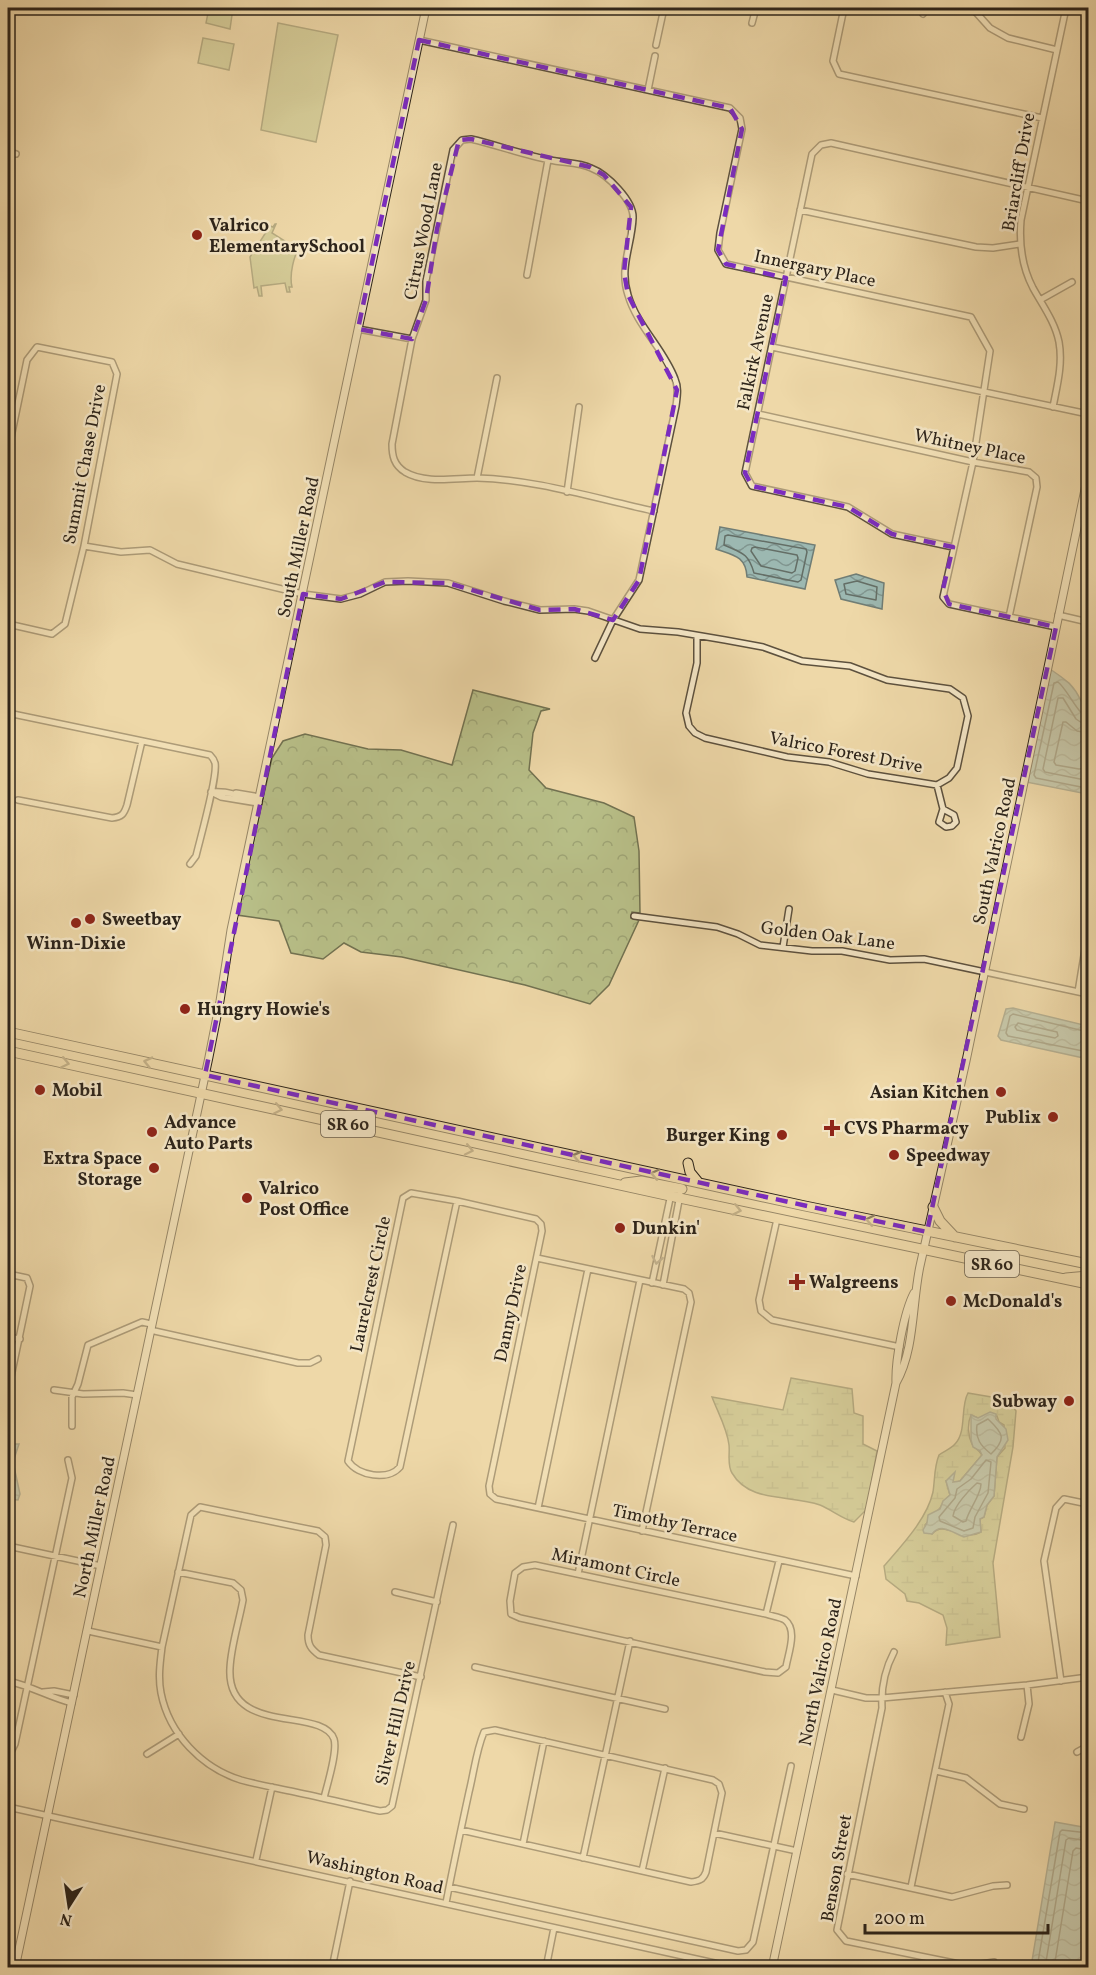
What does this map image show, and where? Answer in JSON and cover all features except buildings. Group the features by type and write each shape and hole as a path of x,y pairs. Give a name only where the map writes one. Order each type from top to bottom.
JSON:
{"highway":[{"name":"SR 60","path":"8,1032 410,1119 678,1188 777,1219 1089,1284"},
{"name":"SR 60","path":"8,1051 620,1184 641,1181 678,1188 699,1183 1089,1264"},
{"path":"406,1137 410,1119"},
{"path":"688,1163 690,1172 699,1183"},
{"path":"933,1207 940,1221 955,1237"},
{"path":"1060,1279 1089,1276"}],"street":[{"path":"8,20 11,8"},
{"name":"South Miller Road","path":"201,1092 220,1001 231,930 426,8"},
{"path":"656,45 664,8"},
{"path":"752,23 756,8"},
{"path":"844,8 833,61 839,74 1042,118"},
{"path":"923,14 928,8"},
{"path":"972,8 990,28 1008,38 1057,50"},
{"name":"Briarcliff Drive","path":"1053,406 1059,374 1059,345 1052,322 1027,276 1020,244 1021,220 1066,8"},
{"name":"Innergary Place","path":"419,40 730,108 740,118 742,129 720,233 718,250 726,264 971,317 990,351 973,462 943,597 949,604 1056,627"},
{"path":"648,90 655,56"},
{"name":"Citrus Wood Lane","path":"596,658 613,620 639,580 654,511 676,406 676,380 628,295 624,272 633,219 632,207 604,175 590,167 548,160 471,139 458,143 453,150 426,281 426,300 412,339 392,444 392,457 405,472 414,476 438,480 477,478 506,481 654,511"},
{"name":"Falkirk Avenue","path":"953,547 892,534 848,507 752,486 745,473 812,154 821,146 831,143 1089,201"},
{"path":"8,152 16,154"},
{"path":"528,275 548,160"},
{"path":"800,210 976,247 993,248 1020,244"},
{"path":"1040,300 1072,282"},
{"path":"358,329 412,339"},
{"name":"Summit Chase Drive","path":"8,452 27,360 37,347 112,362 117,374 84,546 65,624 52,634 8,624"},
{"path":"772,347 1089,414"},
{"path":"477,478 497,378"},
{"path":"567,492 579,407"},
{"name":"Whitney Place","path":"758,414 973,462 1029,472 1036,478 1037,487 1009,617"},
{"name":"South Valrico Road","path":"927,1232 1089,475"},
{"name":"Valrico Forest Drive","path":"84,546 122,552 150,550 177,564 303,594 341,599 360,594 385,582 448,583 504,602 540,610 588,611 640,629 697,636 763,647 802,661 850,666 887,680 950,689 963,698 968,716 957,768 949,778 937,785 868,774 829,762 787,757 705,738 695,733 689,726 686,713 697,663 697,636"},
{"path":"1058,615 1089,622"},
{"path":"8,713 210,755 216,765 196,856 190,864"},
{"path":"18,800 119,818 127,805 142,741"},
{"path":"937,785 944,809"},
{"path":"211,792 223,791 260,800"},
{"path":"211,792 226,799 260,800"},
{"path":"783,947 789,909"},
{"name":"Golden Oak Lane","path":"634,916 717,927 738,934 759,945 812,951 842,951 890,960 924,959 1089,994"},
{"path":"1078,992 1089,931"},
{"name":"North Miller Road","path":"15,1968 201,1092"},
{"path":"652,1282 678,1188"},
{"path":"663,1285 678,1188"},
{"name":"Laurelcrest Circle","path":"411,1193 457,1201 400,1467 395,1473 388,1475 359,1470 351,1466 348,1461 403,1198 411,1193"},
{"name":"Danny Drive","path":"457,1201 536,1219 541,1224 542,1231 491,1475 490,1494"},
{"path":"777,1219 759,1300 761,1311 772,1320 900,1347"},
{"name":"North Valrico Road","path":"772,1968 896,1383 896,1370 908,1304 914,1293 927,1232"},
{"path":"537,1258 684,1289 689,1293 691,1302 642,1531"},
{"path":"538,1508 588,1269"},
{"path":"8,1274 27,1278 30,1286 8,1391"},
{"path":"578,1574 640,1280"},
{"name":"North Valrico Road","path":"896,1383 903,1372 916,1305 914,1293"},
{"path":"72,1426 72,1397 90,1342 142,1322 151,1327 298,1363 310,1363 318,1359"},
{"path":"8,1337 20,1339"},
{"path":"54,1390 137,1395"},
{"path":"8,1755 15,1744 72,1478 68,1460"},
{"name":"Timothy Terrace","path":"490,1494 496,1498 590,1520 856,1576"},
{"path":"1061,1681 1044,1561 1056,1508 1064,1499 1089,1504"},
{"name":"Silver Hill Drive","path":"421,1677 319,1655 312,1650 308,1644 308,1635 326,1545 325,1538 318,1531 200,1507 191,1515 159,1669 161,1693 168,1714 179,1734 195,1753 217,1769 240,1780 380,1811 387,1810 392,1806 421,1677 453,1525"},
{"path":"8,1546 101,1566"},
{"path":"766,1614 779,1561"},
{"name":"Miramont Circle","path":"535,1565 766,1614 784,1620 792,1633 786,1667 778,1673 520,1618 511,1614 510,1602 515,1573 523,1567 535,1565"},
{"path":"178,1572 233,1583 241,1590 243,1600 230,1669 232,1688 241,1702 255,1712 320,1727 330,1733 335,1747 324,1798"},
{"path":"395,1592 437,1602"},
{"path":"88,1631 162,1647"},
{"path":"583,1858 630,1641"},
{"name":"Benson Street","path":"894,1652 887,1666 882,1708 837,1930 846,1941 969,1966 994,1962"},
{"path":"475,1667 665,1709"},
{"path":"832,1690 866,1698 882,1698 1089,1677"},
{"path":"8,1681 28,1685 49,1697 73,1699"},
{"path":"1021,1737 1029,1704 1027,1685"},
{"path":"911,1887 949,1704 945,1692"},
{"path":"446,1903 461,1830 476,1761 484,1732 495,1730 713,1780 719,1784 722,1793 706,1872 699,1881 691,1882 642,1872 461,1830"},
{"path":"147,1754 179,1734"},
{"path":"523,1844 544,1741"},
{"path":"1077,1752 1089,1746"},
{"path":"449,1887 738,1951 746,1950 753,1942 791,1766"},
{"path":"642,1872 665,1768"},
{"path":"936,1771 966,1778 1000,1804 1024,1809"},
{"path":"256,1860 272,1787"},
{"name":"Washington Road","path":"8,1807 256,1860 736,1968"},
{"path":"714,1833 797,1851"},
{"path":"847,1874 952,1897 993,1886 1007,1885"},
{"path":"332,1968 350,1881"},
{"path":"546,1968 554,1928"}],"highlighted area":[{"path":"419,40 730,108 742,129 718,250 726,264 786,278 745,473 752,486 848,507 892,534 953,547 943,589 949,604 1056,627 927,1232 205,1075 303,594 341,599 385,582 448,583 540,610 574,609 613,620 639,580 677,390 628,295 624,272 631,207 604,175 590,167 471,139 459,140 437,229 426,300 412,339 358,329"}],"green space":[{"path":"209,8 233,8 230,29 206,23"},
{"path":"278,23 338,35 316,142 261,130"},
{"path":"203,38 234,44 229,70 198,63"},
{"path":"275,224 272,233 294,247 297,243 300,245 293,265 292,287 289,287 290,292 287,292 285,283 261,286 262,296 259,296 257,287 254,288 250,257 270,226 273,227"},
{"path":"473,690 550,709 541,711 533,733 529,770 546,788 604,803 634,817 639,851 640,913 632,912 631,918 639,920 609,985 590,1004 525,985 402,957 361,952 344,943 323,959 291,953 279,921 237,915 272,758 283,741 305,734 368,749 401,750 452,765"},
{"path":"791,1378 852,1389 854,1413 863,1416 863,1444 877,1451 867,1509 854,1522 820,1505 749,1490 730,1470 728,1439 712,1397 783,1410"},
{"path":"968,1393 1009,1400 1016,1411 1013,1447 993,1563 1000,1637 946,1645 947,1628 943,1615 919,1603 907,1601 905,1594 886,1579 884,1566 913,1531 930,1502 939,1455 959,1439","holes":["971,1415 978,1418 997,1416 999,1422 1004,1425 1005,1448 997,1457 994,1496 987,1505 984,1517 980,1519 981,1532 967,1535 942,1529 932,1534 925,1525 950,1495 946,1481 955,1483 960,1481 982,1455 972,1444 969,1434"]}],"water":[{"path":"720,527 815,545 805,589 747,577 744,565 738,557 716,549"},
{"path":"856,574 884,583 882,609 841,599 835,580"},
{"path":"1050,669 1069,683 1078,694 1087,720 1089,733 1088,790 1082,793 1026,782"},
{"path":"1013,1008 1088,1026 1088,1059 1001,1040 998,1036 1006,1009"},
{"path":"990,1412 996,1414 996,1419 1006,1429 1008,1440 997,1457 994,1496 987,1505 984,1517 980,1519 981,1532 964,1537 943,1529 932,1534 924,1533 928,1515 940,1509 943,1501 950,1495 946,1481 955,1472 953,1482 960,1481 982,1455 973,1447 971,1440 971,1415 978,1418"},
{"path":"8,1444 19,1444 13,1462 20,1494 18,1500 8,1499"},
{"path":"1055,1822 1088,1828 1088,1967 1031,1967"}],"place":[{"name":"Valrico ElementarySchool","path":"197,235"},
{"name":"Sweetbay","path":"90,919"},
{"name":"Winn-Dixie","path":"76,923"},
{"name":"Hungry Howie's","path":"185,1009"},
{"name":"Mobil","path":"40,1090"},
{"name":"Asian Kitchen","path":"1001,1092"},
{"name":"Publix","path":"1053,1117"},
{"name":"CVS Pharmacy","path":"832,1128"},
{"name":"Advance Auto Parts","path":"152,1132"},
{"name":"Burger King","path":"782,1135"},
{"name":"Speedway","path":"894,1155"},
{"name":"Extra Space Storage","path":"154,1168"},
{"name":"Valrico Post Office","path":"247,1198"},
{"name":"Dunkin'","path":"620,1228"},
{"name":"Walgreens","path":"797,1282"},
{"name":"McDonald's","path":"951,1301"},
{"name":"Subway","path":"1069,1401"}]}
